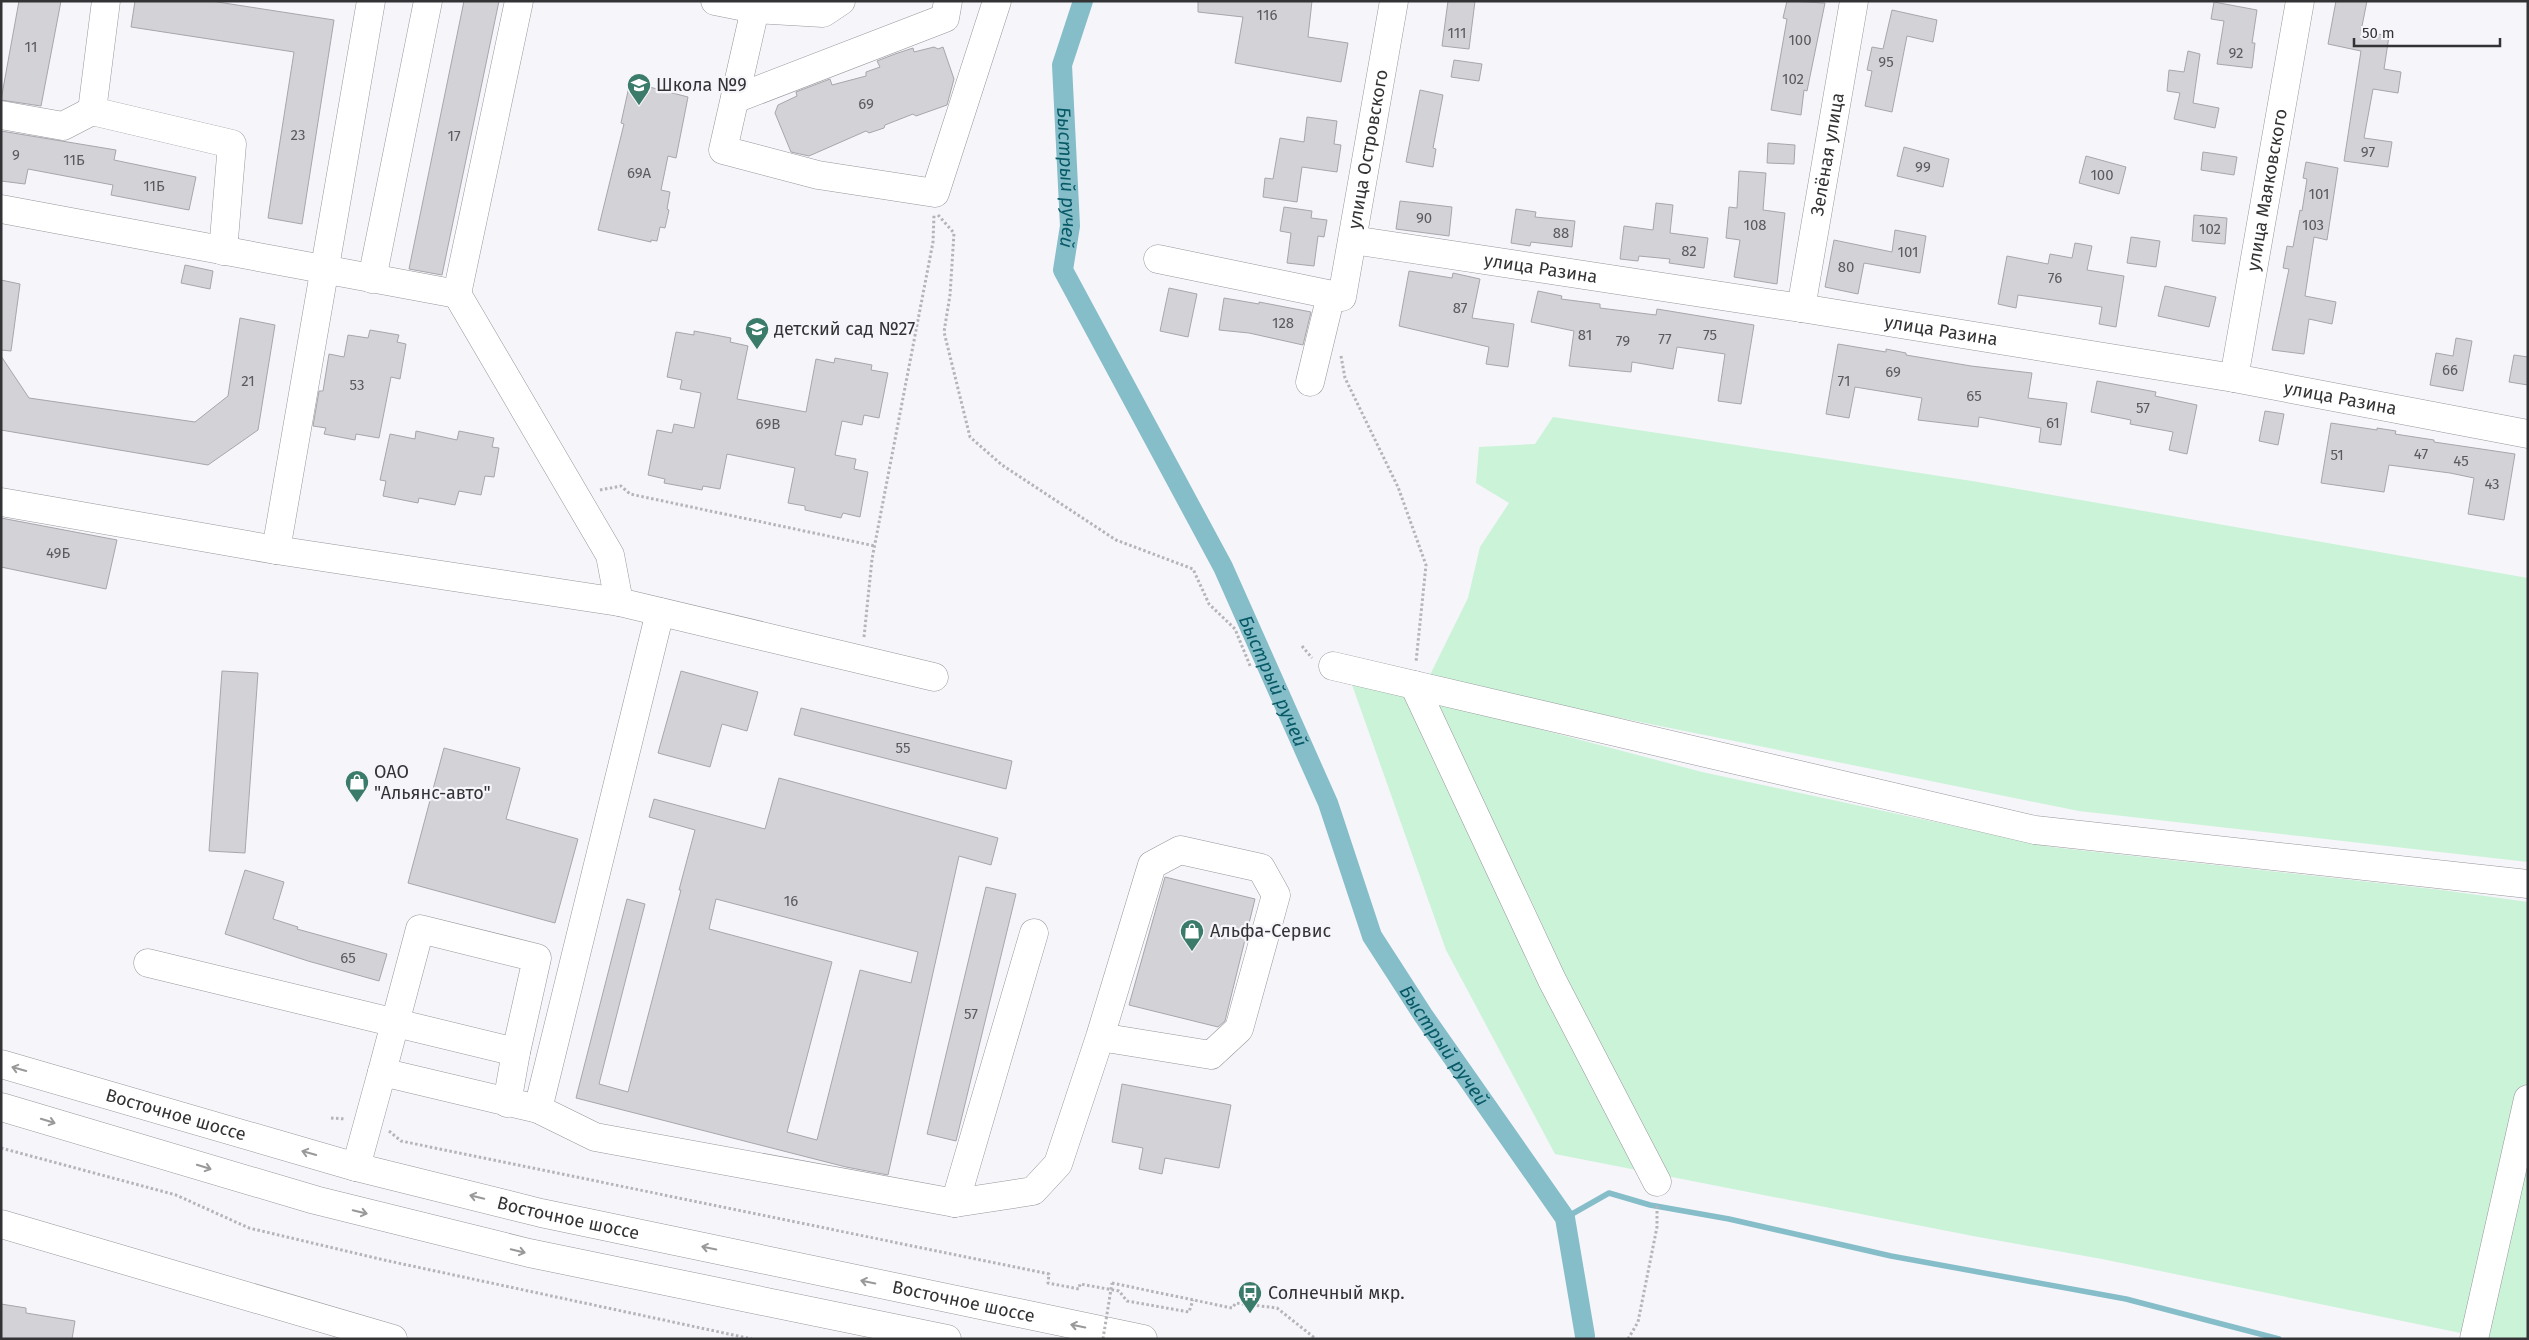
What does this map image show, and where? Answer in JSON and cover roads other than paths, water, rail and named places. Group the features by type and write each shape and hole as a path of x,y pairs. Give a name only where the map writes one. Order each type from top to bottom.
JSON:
{"main road":[{"path":"92,111 106,1"},
{"path":"276,550 371,1"},
{"path":"372,279 428,1"},
{"path":"519,1 457,294 610,555 619,602"},
{"path":"715,1 755,9 823,13 841,1"},
{"path":"735,99 945,18 948,1"},
{"path":"755,9 723,150 818,174 935,193 997,1"},
{"name":"улица Островского","path":"1310,382 1324,324 1337,296 1353,240 1394,1"},
{"name":"Зелёная улица","path":"1801,308 1854,1"},
{"name":"улица Маяковского","path":"2234,378 2300,1"},
{"path":"1,116 63,126 92,111 232,144 223,251"},
{"path":"1,209 457,294"},
{"name":"улица Разина","path":"1353,240 1801,308 2234,378 2528,434"},
{"path":"1158,259 1337,296"},
{"path":"1,502 276,550 619,602 934,677"},
{"path":"538,1109 660,612"},
{"path":"1333,666 2035,830 2528,884"},
{"path":"1414,685 1552,980 1657,1182"},
{"path":"382,1072 538,1109 595,1137 955,1203 1033,1191 1058,1164 1100,1037 1152,865 1180,850 1261,868 1276,895 1239,1029 1211,1055 1100,1037"},
{"path":"356,1167 420,930 537,958 516,1052 507,1103"},
{"path":"955,1203 1034,933"},
{"path":"148,963 516,1052"},
{"name":"Восточное шоссе","path":"1,1064 356,1167 541,1213 1143,1339"},
{"path":"2474,1339 2528,1099"},
{"path":"1,1107 315,1200 529,1253 947,1339"},
{"path":"1,1224 392,1339"}],"waterway":[{"name":"Быстрый ручей","path":"1083,1 1062,65 1070,226 1063,270 1223,567 1328,803 1372,936 1423,1015 1565,1218 1585,1336"},
{"path":"1565,1218 1609,1193 1650,1205 1729,1219 1891,1256 2126,1299 2279,1339"}],"place":[{"name":"Школа №9","path":"639,106"},
{"name":"детский сад №27","path":"757,350"},
{"name":"ОАО \"Альянс-авто\"","path":"357,803"},
{"name":"Альфа-Сервис","path":"1192,952"},
{"name":"Солнечный мкр.","path":"1250,1314"}]}
